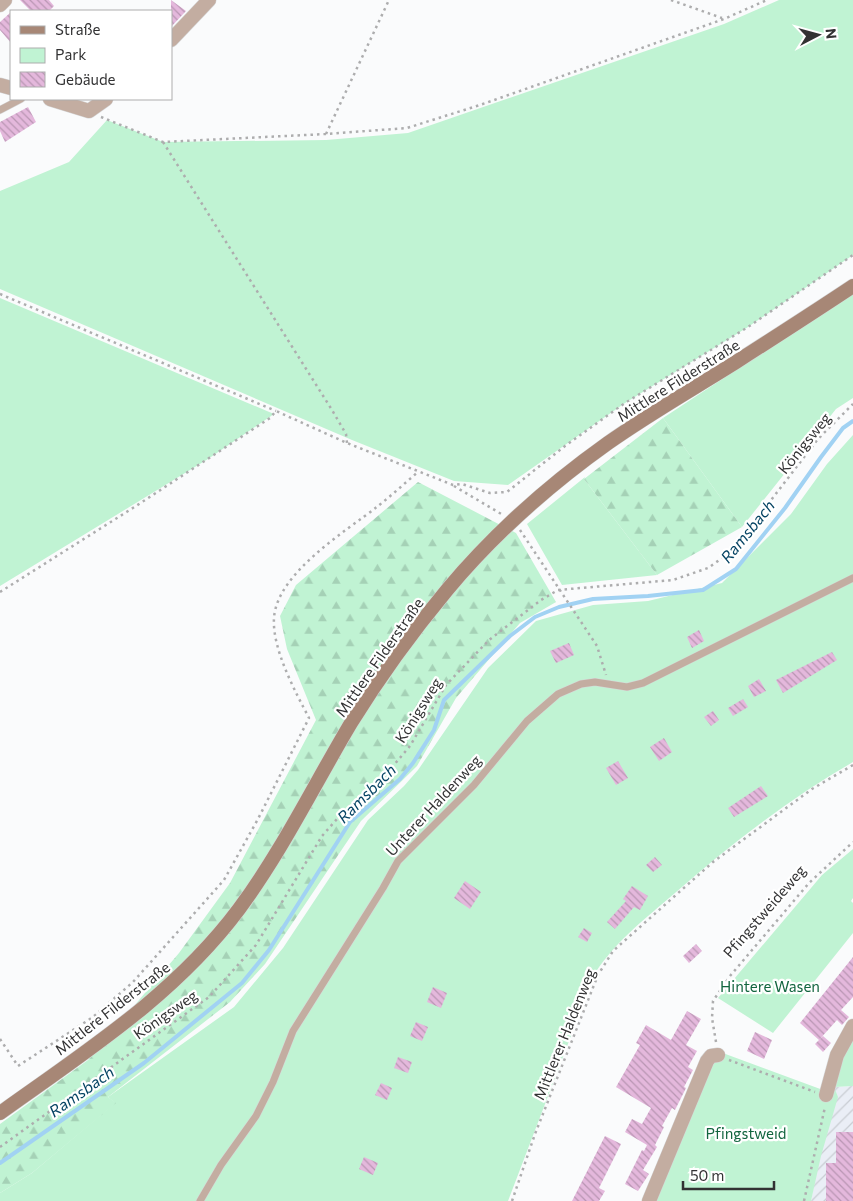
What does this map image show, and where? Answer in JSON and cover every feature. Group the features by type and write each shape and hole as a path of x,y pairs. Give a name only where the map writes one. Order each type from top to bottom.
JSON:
{"main road":[{"name":"Mittlere Filderstraße","path":"0,1113 144,1008 207,948 239,909 268,866 352,722 410,636 448,589 513,522 560,480 608,444 853,286"}],"street":[{"path":"0,4 5,0"},
{"path":"172,39 209,0"},
{"path":"53,100 89,111 105,100"},
{"path":"826,1095 837,1055 853,1026"},
{"path":"650,1201 707,1061 711,1056 718,1055"}],"lane":[{"path":"0,110 19,100"},
{"name":"Unterer Haldenweg","path":"200,1201 221,1165 256,1116 273,1082 293,1031 398,862 474,785 527,721 558,694 581,684 627,686 643,683 853,578"}],"path":[{"path":"326,134 389,0"},
{"path":"671,0 724,19"},
{"path":"89,111 163,142 407,128 480,105 724,19 767,0"},
{"path":"163,142 332,410 346,434 347,443"},
{"path":"0,294 418,472 453,485 462,484 490,494 507,492 565,446 625,404 748,327 853,255"},
{"name":"Königsweg","path":"0,1147 209,996 256,945 322,836 344,810 382,779 410,746 446,685 489,640 558,590 673,580 708,568 732,552 818,439 853,404"},
{"path":"0,592 144,501 270,418 276,410"},
{"path":"0,1040 18,1066 93,1017 134,982 224,880 258,819 309,718 290,681 276,639 274,617 286,584 321,548 378,506 418,472"},
{"path":"558,590 597,646 604,664 608,684"},
{"name":"Mittlerer Haldenweg","path":"512,1201 535,1134 598,975 613,951 713,862 812,789 853,765"},
{"name":"Pfingstweideweg","path":"718,1055 712,1018 713,1001 730,976 802,891 853,842"},
{"path":"718,1055 826,1095 825,1109 804,1201"}],"shaded area":[{"path":"853,1086 853,1201 811,1201 833,1087"}],"green space":[{"path":"779,0 853,0 853,255 748,327 625,403 508,485 454,481 352,440 0,289 0,191 69,162 107,120 163,142 326,140 408,133 724,24"},
{"path":"853,293 853,398 836,409 742,527 663,418"},
{"path":"0,298 274,414 208,459 0,586"},
{"path":"663,418 742,527 657,575 584,479"},
{"path":"853,435 853,762 806,791 739,840 643,921 604,961 595,973 508,1201 0,1201 0,1193 32,1173 115,1103 108,1097 234,1007 283,948 368,820 418,770 488,668 536,621 593,605 648,601 722,583 791,514 827,464"},
{"path":"585,477 584,479 657,575 562,585 527,524"},
{"path":"418,482 516,533 556,602 520,623 456,698 417,766 361,821 265,964 230,1002 108,1097 116,1103 32,1173 0,1193 0,1124 88,1060 179,953 230,883 316,720 287,649 280,616 296,585"},
{"name":"Hintere Wasen","path":"853,849 853,898 851,901 853,903 853,933 773,1033 718,998 822,875"},
{"name":"Pfingstweid","path":"853,1038 853,1086 834,1087 838,1097 821,1156 811,1201 642,1201 706,1055 712,1049 823,1090"}],"building":[{"path":"20,0 49,0 54,6 50,10 30,10"},
{"path":"171,0 186,11 172,26 172,10"},
{"path":"10,13 10,42 0,30 0,22"},
{"path":"28,107 36,122 5,142 0,131 0,122"},
{"path":"699,630 704,641 692,648 687,637"},
{"path":"569,643 574,655 556,663 550,651"},
{"path":"832,652 837,660 783,693 776,680"},
{"path":"759,679 766,691 754,697 748,686"},
{"path":"743,699 748,707 733,716 728,708"},
{"path":"713,711 719,720 711,726 704,717"},
{"path":"664,738 672,752 659,761 650,747"},
{"path":"618,761 628,778 616,785 606,768"},
{"path":"761,786 768,796 734,817 728,808"},
{"path":"655,857 662,865 653,872 646,865"},
{"path":"465,881 481,892 470,909 454,898"},
{"path":"632,886 648,896 640,910 634,907 615,929 607,922 626,901 623,899"},
{"path":"584,928 592,933 587,942 578,937"},
{"path":"696,944 702,951 689,963 683,956"},
{"path":"853,957 853,997 841,1010 849,1017 842,1025 837,1020 819,1040 800,1023"},
{"path":"433,987 447,993 441,1008 427,1002"},
{"path":"687,1011 701,1019 686,1045 697,1051 688,1067 693,1070 675,1110 672,1108 662,1126 664,1127 655,1145 657,1147 643,1170 649,1174 638,1191 625,1184 642,1150 644,1151 647,1145 625,1132 632,1119 642,1124 651,1108 616,1087 640,1045 636,1043 646,1025 671,1040"},
{"path":"416,1022 428,1027 422,1041 410,1036"},
{"path":"755,1032 772,1040 764,1059 747,1051"},
{"path":"823,1036 831,1043 823,1052 815,1044"},
{"path":"398,1057 412,1062 408,1073 394,1068"},
{"path":"381,1083 392,1088 387,1100 375,1095"},
{"path":"836,1132 853,1132 853,1201 826,1201 826,1163 836,1163"},
{"path":"605,1136 621,1144 599,1188 605,1191 599,1201 572,1201"},
{"path":"364,1157 378,1163 373,1175 359,1169"}],"waterway":[{"name":"Ramsbach","path":"0,1163 144,1063 242,983 269,950 350,822 400,779 413,763 434,730 444,700 510,636 535,617 559,607 593,599 703,590 736,569 785,508 843,428 853,421"}]}
